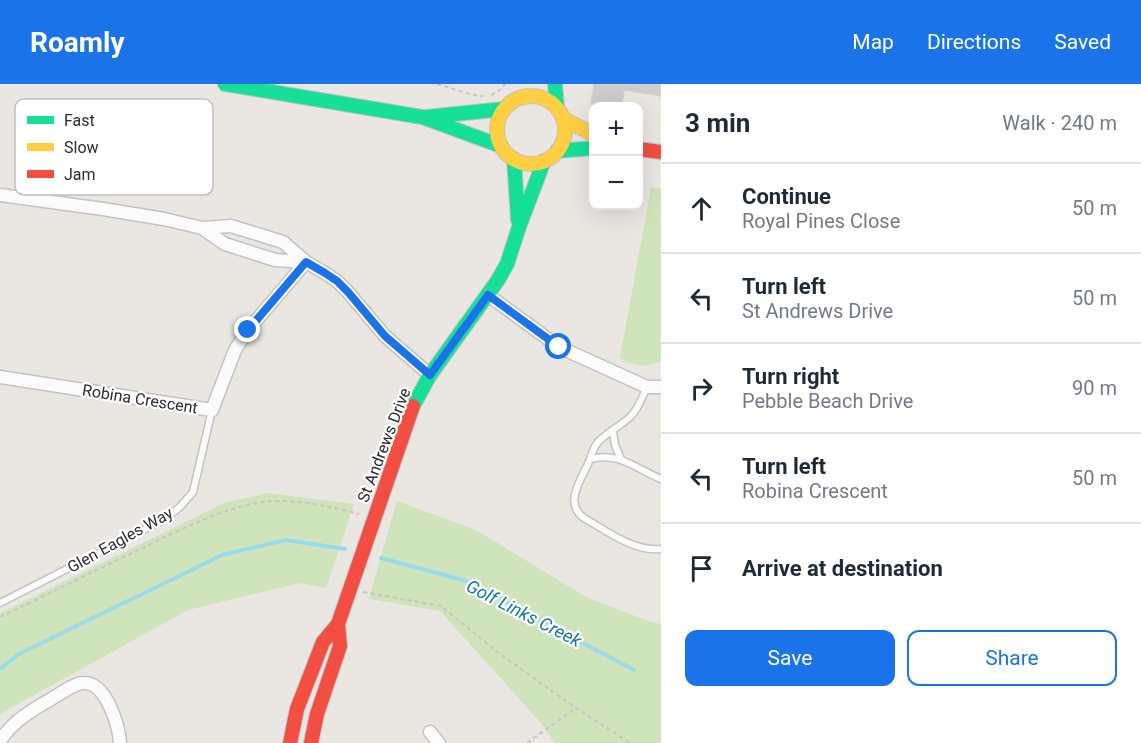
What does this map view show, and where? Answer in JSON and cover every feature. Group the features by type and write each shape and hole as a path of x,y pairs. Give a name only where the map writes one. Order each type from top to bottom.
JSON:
{"street":[{"path":"225,84 422,117 501,146"},
{"path":"518,98 523,84"},
{"path":"555,84 560,113 565,130 563,142 557,152 544,161 534,164 523,163 506,154 497,137 497,127 504,110 518,98 529,96 549,100 560,113 589,132"},
{"path":"422,117 504,110"},
{"path":"557,152 589,149"},
{"path":"643,150 661,152"},
{"name":"St Andrews Drive","path":"514,159 519,227"},
{"name":"St Andrews Drive","path":"290,743 297,709 323,642 338,624 412,406 430,375 488,295 507,264 544,161"},
{"path":"0,195 136,214 202,228 231,226 283,242 306,262 337,281 385,336 430,375"},
{"path":"202,228 225,244 275,260 306,262"},
{"name":"Robina Crescent","path":"0,377 212,410 235,350 248,330 306,262"},
{"path":"488,295 559,347 647,387 661,387"},
{"name":"St Andrews Drive","path":"311,743 317,714 340,646 338,624"},
{"path":"0,741 20,718 72,687 83,683 90,684 100,691 117,726 120,743"},
{"path":"430,732 439,743"}],"lane":[{"path":"647,387 632,415 598,442 575,493 574,505 579,515 638,548 661,549"},
{"name":"Glen Eagles Way","path":"0,603 163,520 180,507 193,492 212,410"},
{"path":"613,431 615,446 621,459"},
{"path":"590,459 607,456 621,459 661,479"}],"path":[{"path":"437,84 473,95 491,96 505,84"},
{"path":"0,617 183,528 225,512 272,501 289,501 344,510 374,518"},
{"path":"350,590 441,606 500,654 630,743"},
{"path":"527,743 576,708"}],"green space":[{"path":"651,187 661,189 661,361 640,366 620,358"},
{"path":"268,493 354,504 326,588 300,583 188,610 0,714 0,613 224,503"},
{"path":"397,501 476,530 588,598 661,624 661,743 555,743 541,723 440,611 369,599"}],"building":[{"path":"594,84 661,84 661,96 624,90 622,102 591,102"}],"waterway":[{"path":"0,669 19,654 222,555 286,540 345,549"},
{"name":"Golf Links Creek","path":"381,558 466,581 634,670"}],"traffic: fast":[{"path":"225,84 422,117 501,146"},
{"path":"555,84 557,107"},
{"path":"426,117 504,109"},
{"path":"557,151 589,148"},
{"path":"514,159 518,220"},
{"path":"413,406 430,375 507,264 544,161"}],"traffic: slow":[{"path":"531,96 544,99 555,106 562,117 565,130 562,143 555,154 544,161 531,164 518,161 507,154 500,143 497,130 500,117 507,106 518,99 531,96"},
{"path":"564,119 589,132"}],"traffic: jam":[{"path":"643,150 661,152"},
{"path":"290,743 297,709 323,642 338,624 413,406"},
{"path":"311,743 317,714 340,646 338,624"}],"route":[{"path":"248,330 306,262 337,281 385,336 430,375 488,295 559,347"}]}
